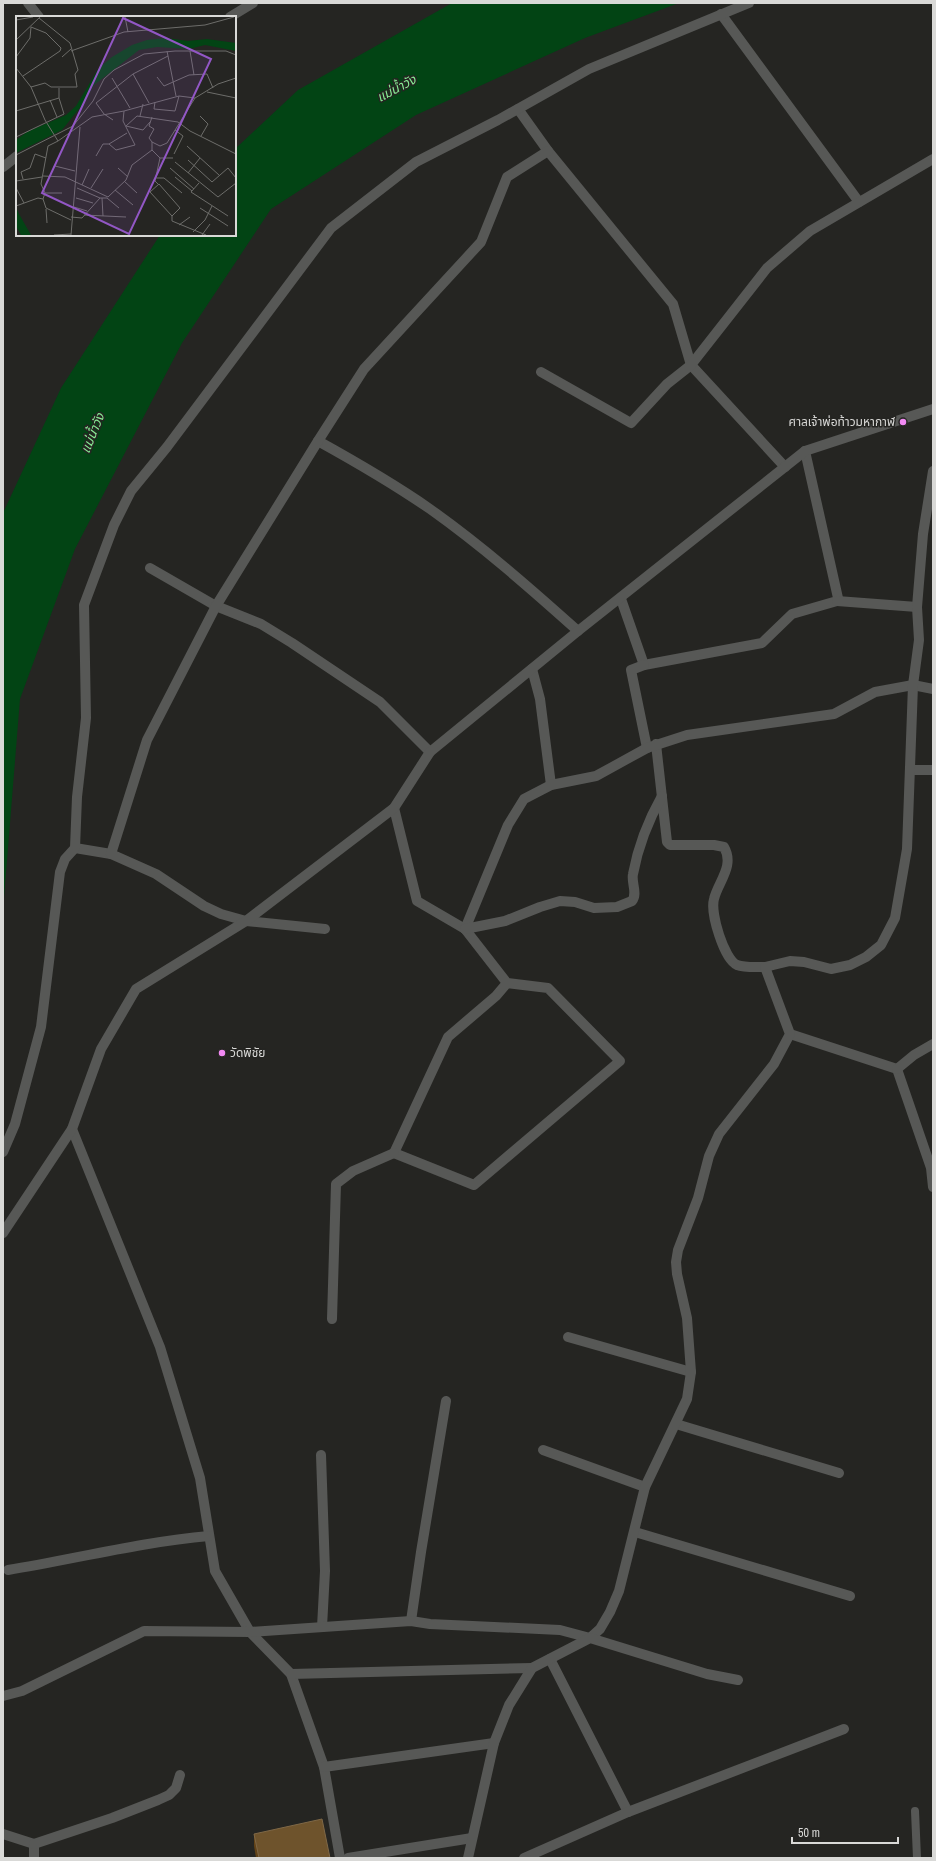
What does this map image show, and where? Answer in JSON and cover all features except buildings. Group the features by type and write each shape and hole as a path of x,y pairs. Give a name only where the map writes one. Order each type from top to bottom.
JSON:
{"street":[{"path":"28,3 38,16"},
{"path":"232,16 253,3"},
{"path":"3,1152 15,1124 41,1027 60,872 65,859 75,848 77,797 86,718 84,605 114,525 131,491 167,447 331,228 416,162 518,109 589,69 749,3"},
{"path":"721,14 859,202"},
{"path":"518,109 548,151 673,304 691,366 785,467"},
{"path":"111,854 147,740 216,606 318,441 364,369 481,242 506,177 548,151"},
{"path":"3,167 16,157"},
{"path":"541,372 632,423 667,384 691,366 767,268 810,231 933,159"},
{"path":"3,1234 72,1128 101,1049 136,989 246,921 394,808 430,752 578,631 621,599 805,451 933,409"},
{"path":"318,441 370,471 430,509 509,569 578,631"},
{"path":"805,451 838,598 837,601"},
{"path":"917,607 837,601 792,614 762,643 644,665 631,670 652,746 662,796 666,841 669,844 714,845 724,847 728,856 726,872 714,899 712,908 720,936 728,956 736,964 747,967 765,966 790,961 804,962 831,969 850,965 866,958 880,945 895,918 907,849 913,685 919,640 917,607 923,534 933,471"},
{"path":"150,568 216,606 261,624 380,702 430,752"},
{"path":"621,599 644,665"},
{"path":"532,669 542,707 551,785"},
{"path":"465,929 508,825 524,800 551,785 596,776 652,746 687,735 834,714 875,692 913,685 933,690"},
{"path":"911,770 933,770"},
{"path":"465,929 505,921 560,901 575,902 594,908 617,907 632,901 635,894 632,875 644,836 662,796"},
{"path":"394,808 417,901 465,929 507,983 548,988 620,1061 474,1185 394,1153"},
{"path":"75,848 111,854 156,874 213,911 246,921 325,929"},
{"path":"291,1674 532,1668 590,1638 600,1630 619,1591 635,1532 645,1487 687,1400 691,1372 687,1318 677,1274 676,1262 678,1250 698,1198 709,1156 719,1134 774,1064 790,1034 765,966"},
{"path":"332,1319 336,1184 353,1170 394,1153 448,1037 496,996 507,983"},
{"path":"790,1034 897,1070"},
{"path":"897,1070 914,1055 933,1044"},
{"path":"897,1070 931,1168 933,1187"},
{"path":"72,1128 160,1347 200,1478 215,1571 250,1632 291,1674 324,1767 340,1858"},
{"path":"568,1337 691,1372"},
{"path":"411,1621 420,1552 446,1401"},
{"path":"676,1424 839,1473"},
{"path":"543,1450 645,1487"},
{"path":"321,1455 325,1571 322,1627"},
{"path":"635,1532 850,1596"},
{"path":"8,1570 71,1559 147,1543 209,1536"},
{"path":"3,1696 22,1691 144,1630 250,1632 411,1621 430,1624 560,1630 707,1674 738,1680"},
{"path":"550,1659 628,1812"},
{"path":"468,1858 494,1743 509,1705 532,1668"},
{"path":"524,1858 628,1812 844,1729"},
{"path":"324,1767 494,1743"},
{"path":"3,1834 34,1844 112,1818 169,1795 176,1788 180,1775"},
{"path":"348,1858 472,1838"},
{"path":"34,1844 34,1858"}],"lane":[{"path":"916,1811 917,1858"}],"water":[{"name":"แม่น้ำวัง","path":"452,3 679,3 585,38 416,115 271,209 182,343 75,549 20,699 3,910 3,513 61,388 159,236 236,236 236,148 298,90"}],"place":[{"name":"ศาลเจ้าพ่อท้าวมหากาฬ","path":"903,422"},
{"name":"วัดพิชัย","path":"222,1053"}]}
